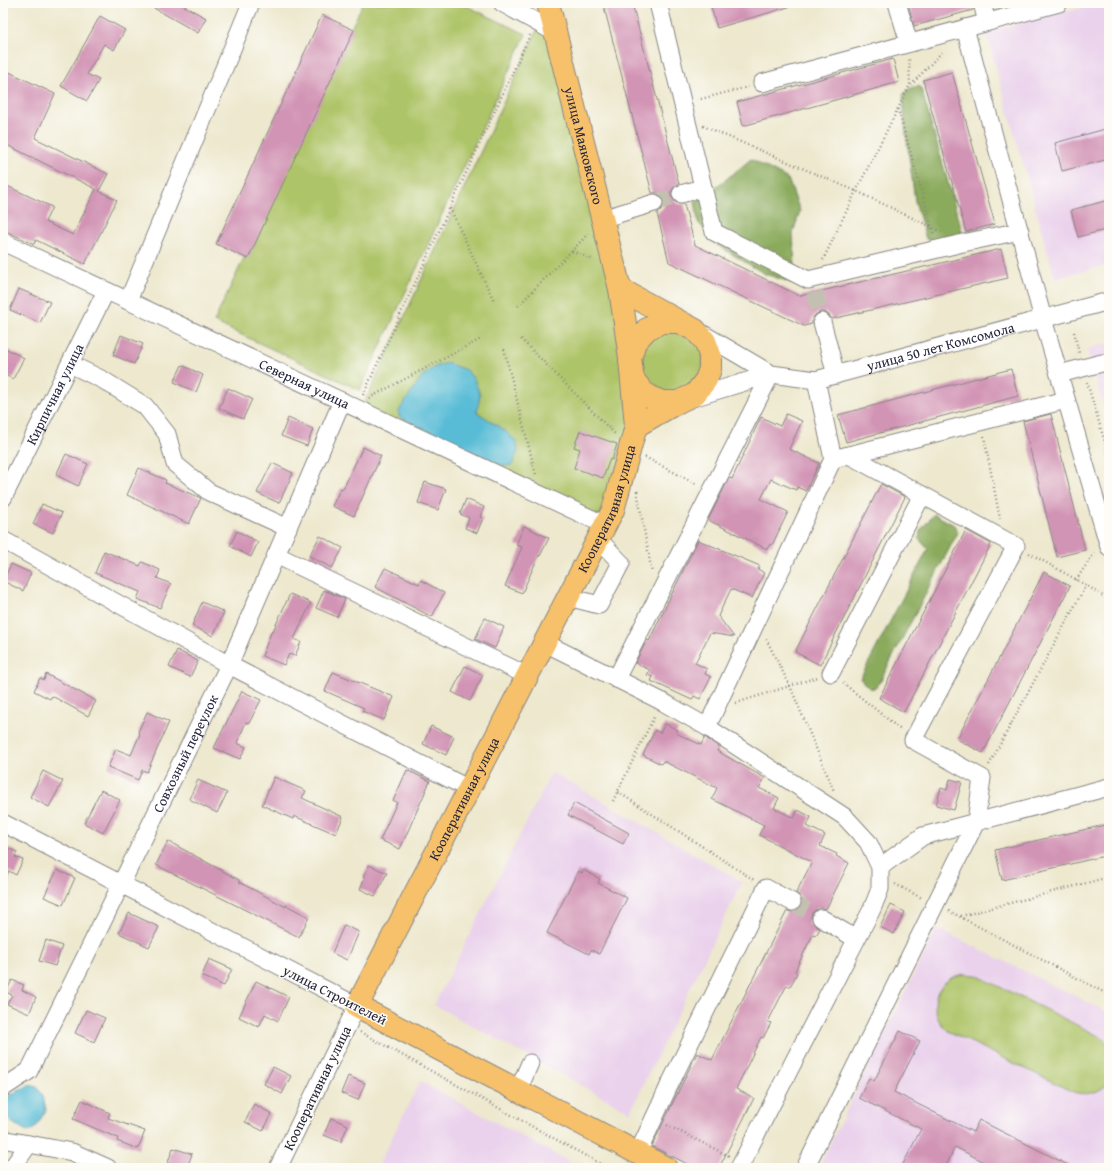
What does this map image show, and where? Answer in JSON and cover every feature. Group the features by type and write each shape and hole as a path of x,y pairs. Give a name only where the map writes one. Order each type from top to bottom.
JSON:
{"main road":[{"name":"улица Маяковского","path":"548,3 556,33 597,224 620,289 630,359"},
{"path":"620,289 695,330 704,341 710,355 710,370 706,380 695,394 636,426"},
{"path":"678,402 662,402 643,392 633,379 630,359 635,342 647,329 662,322 679,322 695,330"},
{"name":"Кооперативная улица","path":"357,1006 614,510 636,426 630,359"},
{"name":"улица Строителей","path":"357,1006 666,1168"}],"street":[{"path":"128,301 251,3"},
{"path":"502,3 556,33"},
{"path":"658,3 714,232 815,285 938,249 1020,231"},
{"path":"896,3 909,44"},
{"path":"982,3 987,22"},
{"path":"762,83 1059,3"},
{"path":"966,28 1043,319 1107,542"},
{"path":"681,194 703,188"},
{"path":"597,224 654,203"},
{"name":"Северная улица","path":"3,242 353,404 541,495 602,532"},
{"name":"Кирпичная улица","path":"3,498 106,290"},
{"name":"улица 50 лет Комсомола","path":"771,374 816,380 1109,301"},
{"path":"822,322 836,375"},
{"path":"695,330 771,374"},
{"path":"1059,374 1102,363"},
{"path":"70,364 103,380 145,406 167,434 175,464 209,492 288,528"},
{"path":"678,402 771,374"},
{"path":"616,679 657,601 771,374"},
{"path":"707,727 833,459 816,380"},
{"path":"833,459 1066,400"},
{"name":"Совхозный переулок","path":"3,1088 29,1071 229,665 288,528 353,404"},
{"path":"806,1168 976,822 982,778 913,740 1010,543 850,455"},
{"path":"831,673 922,495"},
{"path":"568,597 599,605 620,563 602,532"},
{"path":"3,540 229,665 469,789"},
{"path":"276,555 528,676"},
{"path":"545,643 707,727 845,817 868,842 880,872 880,889 872,909 740,1165"},
{"path":"880,872 923,836 1109,787"},
{"name":"улица Строителей","path":"3,823 357,1006"},
{"path":"638,1153 766,888 792,902"},
{"path":"821,918 856,939"},
{"name":"Кооперативная улица","path":"278,1168 357,1006"},
{"path":"518,1091 530,1063"},
{"path":"3,1137 7,1140 72,1152 108,1168"},
{"path":"12,1168 29,1144"}],"path":[{"path":"353,404 450,208 536,22"},
{"path":"909,44 910,85"},
{"path":"815,285 856,191 910,85 943,51"},
{"path":"684,112 762,83"},
{"path":"898,108 938,249"},
{"path":"684,112 933,227 962,243"},
{"path":"450,208 494,301"},
{"path":"518,306 597,224"},
{"path":"1074,332 1109,456"},
{"path":"353,404 481,339"},
{"path":"521,339 630,449 711,492"},
{"path":"504,349 541,495"},
{"path":"981,422 1010,543 1109,600"},
{"path":"637,487 657,601"},
{"path":"1076,580 1107,542"},
{"path":"982,778 1086,586"},
{"path":"756,621 790,686 845,817"},
{"path":"715,709 831,673 913,740"},
{"path":"613,801 661,702"},
{"path":"618,792 766,888"},
{"path":"880,872 935,904 1109,995"},
{"path":"960,916 1109,877"},
{"path":"348,1025 608,1168"},
{"path":"654,1118 740,1165"}],"shaded area":[{"path":"1101,3 1109,3 1109,265 1055,278 986,32"},
{"path":"1109,343 1109,427 1087,349"},
{"path":"552,772 742,882 630,1112 434,1005"},
{"path":"937,928 1109,1013 1109,1168 818,1168"},
{"path":"420,1081 580,1168 377,1168"}],"green space":[{"path":"363,3 460,3 526,34 360,390 214,322"},
{"path":"538,28 551,35 614,290 630,426 602,518 363,406"},
{"path":"919,86 921,88 962,231 960,237 944,240 926,239 915,201 905,126 903,96 909,89"},
{"path":"751,159 788,179 800,211 793,233 796,284 765,274 717,245 698,222 695,200 724,181"},
{"path":"666,324 702,342 704,379 677,399 645,390 638,342"},
{"path":"934,514 954,525 958,532 877,687 870,689 860,679 928,549 919,539 920,531"},
{"path":"965,974 976,975 1101,1037 1109,1045 1109,1082 1102,1089 1093,1093 1083,1094 1073,1092 948,1031 936,1014 936,996 946,981 955,976"}],"water":[{"path":"447,363 466,370 474,379 480,395 477,412 504,430 516,441 518,451 512,465 505,466 494,462 399,417 399,411 422,376 435,367"},
{"path":"29,1085 37,1087 43,1096 46,1110 36,1127 29,1132 15,1125 9,1120 3,1105 10,1095"}],"building":[{"path":"145,3 179,3 206,18 198,33"},
{"path":"603,3 632,3 679,184 674,187 671,192 671,196 674,201 679,204 684,204 695,245 800,296 1001,249 1008,278 832,319 825,312 820,312 812,319 812,324 804,326 669,262 657,213 664,206 664,200 657,193 652,193"},
{"path":"710,3 791,3 792,6 717,28"},
{"path":"908,3 972,3 973,10 914,26"},
{"path":"322,15 354,30 248,259 216,244"},
{"path":"100,16 125,30 114,50 104,44 87,74 99,80 87,101 61,86"},
{"path":"893,59 899,82 743,126 737,102"},
{"path":"3,69 55,94 35,138 108,174 99,191 117,200 85,264 36,240 34,244 3,230 3,184 52,207 45,222 73,235 96,189 3,143"},
{"path":"952,72 995,224 966,232 923,80"},
{"path":"1109,128 1109,159 1062,171 1055,143"},
{"path":"1109,200 1109,229 1078,237 1071,210"},
{"path":"19,289 50,302 40,323 10,310"},
{"path":"121,335 143,344 134,364 113,355"},
{"path":"3,347 24,358 13,379 3,374"},
{"path":"182,365 203,375 196,392 174,382"},
{"path":"1011,369 1018,396 846,442 838,415"},
{"path":"228,388 252,399 243,419 219,408"},
{"path":"786,414 802,421 789,449 819,463 806,491 797,487 796,490 771,479 761,499 788,512 772,545 770,544 767,549 708,520 729,478 732,479 761,417 780,426"},
{"path":"1051,414 1085,550 1057,557 1023,421"},
{"path":"288,418 313,429 307,446 281,436"},
{"path":"580,431 617,444 612,460 610,459 603,478 574,468 580,449 574,447"},
{"path":"363,447 381,456 354,516 332,506 341,488 343,489"},
{"path":"66,454 88,464 78,486 56,475"},
{"path":"272,463 293,473 279,503 257,493"},
{"path":"139,468 166,480 165,483 201,498 189,524 127,495"},
{"path":"425,482 446,489 438,510 418,503"},
{"path":"881,484 905,497 820,665 795,652"},
{"path":"466,499 484,507 480,517 483,518 477,533 465,528 469,518 460,514"},
{"path":"42,504 62,513 53,533 33,524"},
{"path":"524,526 549,538 540,556 539,555 522,593 505,586 522,547 516,545"},
{"path":"966,530 991,544 904,712 879,698"},
{"path":"237,531 258,542 251,557 230,546"},
{"path":"320,536 343,548 332,568 309,556"},
{"path":"698,540 760,566 758,569 764,573 752,598 731,589 718,616 734,637 710,633 695,663 707,669 705,674 711,677 700,699 694,696 692,700 651,681 653,677 647,675 650,670 635,663 647,640 649,641"},
{"path":"104,551 140,566 142,562 160,570 157,578 171,584 160,608 137,599 140,592 95,573"},
{"path":"11,564 31,573 23,591 3,581"},
{"path":"385,568 419,584 421,580 444,593 432,617 375,587"},
{"path":"1044,572 1070,586 983,753 957,739"},
{"path":"324,590 345,599 337,617 316,608"},
{"path":"290,594 311,603 294,639 301,642 295,656 289,654 284,665 262,656 272,630 273,631"},
{"path":"202,602 224,612 213,636 192,626"},
{"path":"485,618 504,627 495,648 475,639"},
{"path":"177,650 198,661 190,677 169,667"},
{"path":"465,666 483,675 470,701 452,692"},
{"path":"333,672 394,697 384,720 362,711 364,708 325,691"},
{"path":"46,674 96,701 88,716 52,696 50,699 34,691 40,678 44,680"},
{"path":"242,691 261,700 249,723 246,722 237,743 246,747 240,759 214,748"},
{"path":"147,712 169,722 147,772 142,770 138,780 108,767 116,749 131,755 140,734 138,732"},
{"path":"665,724 678,730 676,733 701,745 705,737 719,747 717,751 765,778 759,788 779,798 774,808 794,818 798,810 811,817 807,826 825,835 820,846 837,854 836,856 849,863 826,909 817,909 812,913 812,922 820,929 816,935 813,934 795,971 797,973 790,987 787,985 780,998 768,1022 771,1023 763,1038 761,1037 736,1089 754,1098 719,1168 695,1168 652,1146 697,1053 712,1060 787,911 797,911 801,907 801,897 796,893 812,862 759,835 764,825 712,799 717,788 663,761 661,764 643,755 655,730 660,733"},
{"path":"431,726 454,737 446,755 423,744"},
{"path":"407,770 430,781 400,849 380,840 397,802 393,801"},
{"path":"43,771 63,781 49,807 30,797"},
{"path":"274,777 306,791 302,798 343,817 336,834 294,816 293,819 262,805"},
{"path":"950,779 962,782 954,810 936,805 941,788 947,790"},
{"path":"198,780 227,793 217,813 189,799"},
{"path":"101,790 120,800 103,833 84,823"},
{"path":"574,803 629,833 623,844 568,815"},
{"path":"1109,824 1109,855 1002,880 995,850"},
{"path":"168,841 239,880 239,882 286,907 286,905 309,917 299,937 156,865"},
{"path":"3,846 17,852 15,857 23,860 16,875 9,871 3,884"},
{"path":"369,865 387,873 375,896 360,889 365,877 363,877"},
{"path":"57,870 75,878 63,905 44,897"},
{"path":"583,870 600,879 598,883 627,898 599,954 591,950 589,954 547,933 578,871 582,873"},
{"path":"891,905 905,912 894,934 880,927"},
{"path":"129,913 159,927 149,947 119,933"},
{"path":"344,925 359,932 347,960 332,953"},
{"path":"46,940 62,946 55,966 39,961"},
{"path":"209,959 232,969 224,986 202,976"},
{"path":"12,980 24,985 22,990 36,997 29,1014 7,1004 12,995 6,992"},
{"path":"256,981 289,997 278,1021 265,1014 259,1027 239,1017"},
{"path":"86,1010 105,1018 94,1042 75,1033"},
{"path":"900,1031 920,1041 894,1092 973,1132 979,1120 1074,1168 996,1168 955,1147 945,1168 901,1168 921,1129 859,1098 869,1078 874,1081"},
{"path":"273,1067 291,1076 282,1094 264,1084"},
{"path":"348,1076 365,1083 358,1100 341,1093"},
{"path":"82,1100 110,1113 108,1118 145,1131 138,1149 117,1141 118,1138 73,1119"},
{"path":"254,1104 272,1114 263,1131 245,1122"},
{"path":"331,1118 348,1125 341,1142 324,1135"},
{"path":"173,1148 192,1154 187,1168 176,1168 167,1165"}],"tunnel":[{"path":"654,203 681,194"},
{"path":"815,292 822,322"},
{"path":"792,902 821,918"}]}
